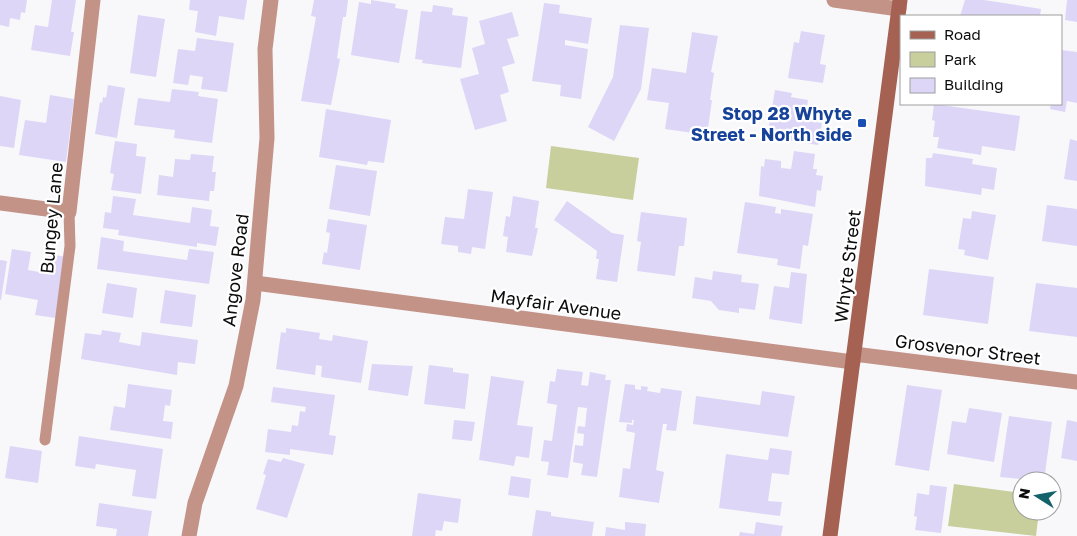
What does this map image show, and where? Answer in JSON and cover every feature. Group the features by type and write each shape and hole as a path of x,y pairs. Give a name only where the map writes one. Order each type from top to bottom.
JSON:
{"street":[{"name":"Bungey Lane","path":"68,212 94,0"},
{"name":"Angove Road","path":"188,536 195,503 236,386 255,283 266,138 265,49 272,0"},
{"path":"834,0 900,4"},
{"name":"Whyte Street","path":"830,536 900,4"},
{"path":"0,203 68,212"},
{"name":"Mayfair Avenue","path":"255,283 854,358"},
{"name":"Grosvenor Street","path":"854,358 1077,382"}],"lane":[{"name":"Bungey Lane","path":"45,440 70,246 68,212"}],"green space":[{"path":"551,146 639,158 633,200 546,188"},
{"path":"954,484 1012,492 1012,521 1038,521 1036,536 948,526"}],"building":[{"path":"0,0 27,0 25,13 21,12 20,20 10,18 9,27 0,25"},
{"path":"52,0 76,0 71,32 74,32 70,56 31,50 35,25 48,27"},
{"path":"190,0 247,0 244,20 219,16 216,36 195,32 198,11 189,10"},
{"path":"314,0 348,0 346,17 343,17 337,58 340,59 331,105 301,101 316,17 311,16"},
{"path":"371,0 396,4 395,8 408,10 399,63 351,55 359,2 371,4"},
{"path":"965,0 984,0 1041,9 1040,15 960,15"},
{"path":"1067,0 1077,0 1077,22 1065,20"},
{"path":"544,3 560,5 559,13 592,18 588,44 565,40 565,45 588,49 581,99 560,96 561,85 532,81"},
{"path":"433,5 453,8 452,15 468,17 461,68 422,63 423,60 415,59 421,11 432,12"},
{"path":"512,12 519,36 507,39 515,63 502,67 509,92 500,95 507,121 475,130 460,79 479,74 472,48 485,44 479,21"},
{"path":"138,15 165,19 156,77 130,73"},
{"path":"620,25 649,28 641,89 614,141 588,127 613,77"},
{"path":"801,31 825,35 820,64 826,65 823,83 788,78 794,42 799,43"},
{"path":"692,32 718,36 711,72 714,73 707,135 665,129 669,103 647,100 652,68 686,73"},
{"path":"197,38 234,43 227,92 201,89 203,77 190,75 188,85 173,83 178,49 195,51"},
{"path":"1062,50 1077,52 1077,103 1067,101 1065,112 1050,109 1051,105 1062,105"},
{"path":"108,85 125,88 117,138 95,134 100,102 102,103 103,97 106,98"},
{"path":"172,89 199,92 198,96 218,99 212,143 174,138 175,130 134,125 138,98 170,102"},
{"path":"775,90 792,93 791,97 808,100 805,120 822,123 818,145 767,137"},
{"path":"50,95 74,99 66,162 19,155 25,120 46,123"},
{"path":"0,96 21,100 14,148 0,146"},
{"path":"934,105 1020,116 1015,151 982,146 981,155 937,148 939,137 933,137 935,121 932,120"},
{"path":"326,109 391,120 384,163 368,161 367,165 319,157"},
{"path":"1070,139 1077,141 1077,181 1064,179"},
{"path":"115,141 137,144 136,156 146,157 141,194 111,190 114,174 110,173"},
{"path":"794,151 815,154 813,169 817,169 816,175 823,176 821,191 817,190 815,207 759,196 761,166 764,167 765,159 781,161 781,168 791,169"},
{"path":"933,153 973,159 972,164 997,168 994,190 982,188 981,195 925,186 926,158 932,158"},
{"path":"191,154 214,156 212,172 216,172 214,191 210,191 209,201 157,195 159,175 173,177 175,159 190,160"},
{"path":"336,165 377,171 370,216 329,209"},
{"path":"468,189 493,192 485,249 472,247 471,254 458,252 458,246 441,244 445,217 464,219"},
{"path":"113,196 136,199 133,215 190,223 192,207 212,210 210,226 219,227 216,246 197,243 197,247 118,235 119,230 103,228 105,212 111,213"},
{"path":"513,196 539,201 535,228 538,228 532,256 506,252 508,237 503,236 506,216 510,217"},
{"path":"567,201 612,233 624,235 617,282 596,279 599,259 596,259 597,251 554,220"},
{"path":"745,202 776,207 775,213 781,214 781,209 813,214 808,246 803,245 800,269 777,265 778,259 737,253"},
{"path":"1047,205 1077,209 1077,246 1042,241"},
{"path":"972,211 996,215 988,260 964,255 965,250 958,249 963,218 971,219"},
{"path":"641,212 687,218 684,246 679,246 675,276 637,271 641,242 637,241"},
{"path":"328,219 367,225 360,270 322,264 324,252 327,253 330,233 326,232"},
{"path":"101,237 124,241 123,251 187,260 189,249 214,252 209,284 97,269"},
{"path":"12,249 31,252 28,270 45,273 48,254 67,257 56,318 35,315 38,300 5,294"},
{"path":"0,260 7,261 1,300 0,300"},
{"path":"929,269 994,277 988,324 923,315"},
{"path":"713,271 742,275 741,282 759,284 755,310 739,308 739,313 719,310 711,301 692,298 695,277 712,280"},
{"path":"791,272 807,274 802,324 769,319 774,286 789,288"},
{"path":"107,283 137,288 133,318 102,313"},
{"path":"1036,283 1077,288 1077,337 1029,331"},
{"path":"165,290 196,295 192,327 160,323"},
{"path":"286,328 320,333 319,339 332,341 333,335 368,341 361,383 321,377 322,366 316,365 315,375 276,369 281,332 286,333"},
{"path":"102,330 121,333 119,342 140,346 142,332 198,340 195,364 178,362 177,375 81,359 85,333 101,335"},
{"path":"372,364 413,366 408,396 368,390"},
{"path":"429,365 453,368 453,372 469,374 465,409 424,404"},
{"path":"557,369 583,372 581,385 588,386 590,372 606,375 605,380 611,380 597,477 581,475 583,464 573,462 575,445 583,446 584,434 577,433 578,426 585,427 587,408 578,407 568,478 547,475 549,462 541,461 544,440 552,441 557,405 547,403 550,381 555,382"},
{"path":"491,376 524,381 517,425 533,427 529,458 516,456 514,466 479,460"},
{"path":"128,384 172,390 170,406 165,405 163,421 173,422 171,439 110,430 114,406 125,408"},
{"path":"625,384 635,385 635,389 641,390 641,386 648,387 647,391 660,393 661,388 682,391 676,431 666,430 667,424 663,424 656,470 664,472 659,503 619,497 623,468 630,469 635,433 626,431 627,424 633,425 634,420 632,420 632,423 619,422"},
{"path":"907,385 942,390 929,471 895,465"},
{"path":"273,387 335,395 329,435 336,436 333,455 290,449 290,455 265,452 268,429 291,432 292,425 298,426 300,411 305,412 306,407 271,402"},
{"path":"762,391 795,396 788,437 693,424 696,396 760,405"},
{"path":"969,408 1002,413 994,462 947,454 952,421 966,423"},
{"path":"1009,416 1052,422 1045,471 1012,471 1012,478 1000,477"},
{"path":"454,420 475,422 472,441 452,439"},
{"path":"1067,420 1077,422 1077,461 1061,458"},
{"path":"79,436 163,449 156,499 132,496 136,470 96,464 95,469 75,466"},
{"path":"10,446 42,451 38,483 5,478"},
{"path":"770,448 792,451 789,475 772,473 768,501 782,502 780,516 719,508 726,454 768,460"},
{"path":"283,458 305,464 287,518 256,509 266,475 263,474 268,459 281,462"},
{"path":"511,476 531,479 529,498 508,495"},
{"path":"930,485 947,487 941,533 915,530 917,517 914,516 917,493 929,495"},
{"path":"418,493 461,499 458,523 444,521 442,531 436,530 435,536 412,536"},
{"path":"99,503 152,511 148,536 116,536 117,529 96,526"},
{"path":"536,510 551,512 551,516 594,522 592,536 532,536"},
{"path":"625,522 646,524 645,536 605,536 606,527 625,530"},
{"path":"756,522 783,526 781,536 739,536 740,532 754,534"}],"place":[{"name":"Stop 28 Whyte Street - North side","path":"862,123"}]}
